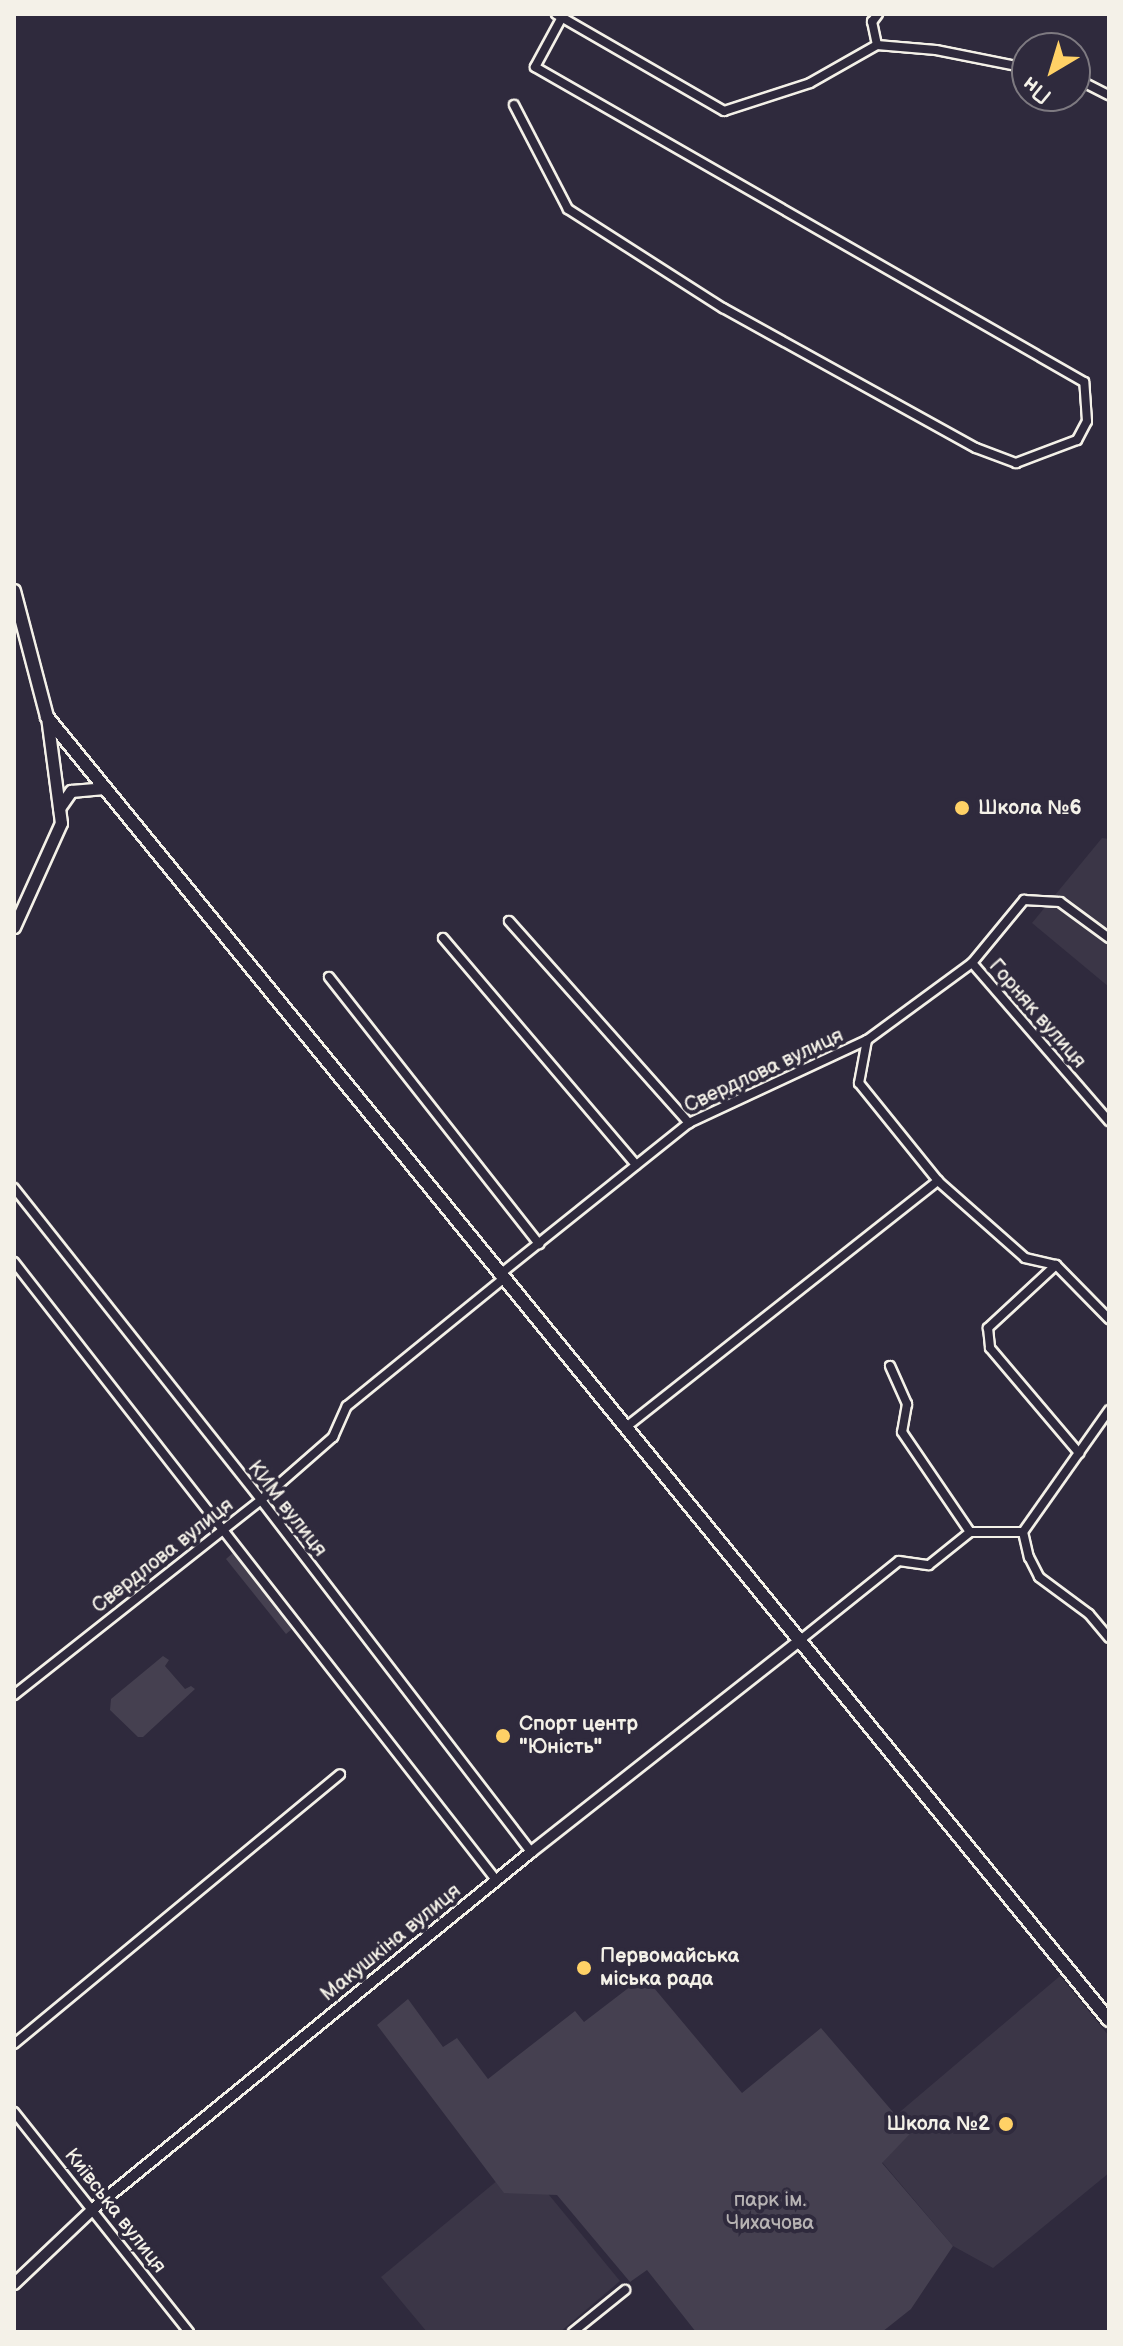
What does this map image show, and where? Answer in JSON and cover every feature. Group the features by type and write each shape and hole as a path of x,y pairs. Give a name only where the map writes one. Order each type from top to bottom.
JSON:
{"main road":[{"path":"14,591 47,717 61,823 14,927"},
{"path":"47,717 1109,2020"},
{"path":"59,808 71,791 104,788"}],"street":[{"path":"877,45 872,22 878,14"},
{"path":"514,105 568,209 723,308 976,448 1016,463 1077,440 1087,421 1084,382 535,67 559,16 724,111 810,83 877,45 936,50 1011,65"},
{"path":"1091,84 1109,95"},
{"name":"Свердлова вулиця","path":"14,1695 129,1600 261,1500 333,1437 347,1406 539,1244 689,1123 867,1040 972,963 1024,900 1060,902 1109,938"},
{"path":"509,921 689,1123"},
{"path":"443,938 636,1165"},
{"name":"Горняк вулиця","path":"972,963 1109,1121"},
{"path":"329,977 539,1244"},
{"path":"867,1040 859,1083 938,1181 1025,1258 1056,1265 1109,1319"},
{"path":"625,1428 938,1181"},
{"name":"КИМ вулиця","path":"14,1188 261,1500 531,1852"},
{"path":"14,1262 497,1881"},
{"path":"1056,1265 988,1328 990,1348 1079,1453"},
{"path":"890,1366 907,1404 902,1432 970,1532"},
{"path":"1109,1410 1023,1532 1029,1557 1039,1577 1089,1614 1109,1638"},
{"path":"799,1641 899,1561 929,1565 970,1532 1023,1532"},
{"name":"Макушкіна вулиця","path":"14,2284 94,2208 531,1852 799,1641"},
{"path":"14,2044 340,1774"},
{"name":"Київська вулиця","path":"14,2112 94,2208 189,2332"},
{"path":"573,2332 625,2290"}],"shaded area":[{"path":"1102,838 1109,839 1109,987 1032,923"},
{"name":"Школа №2","path":"1060,1976 1109,2036 1109,2173 993,2268 953,2246 882,2162 911,2133 895,2116"},
{"path":"521,2161 620,2281 560,2332 427,2332 381,2277"}],"green space":[{"path":"234,1552 293,1628 286,1634 226,1559"},
{"path":"163,1656 169,1660 165,1666 185,1689 191,1686 195,1689 143,1737 138,1737 110,1710 111,1699"},
{"name":"парк ім. Чихачова","path":"644,1976 742,2093 821,2028 911,2133 882,2163 953,2246 911,2309 882,2332 696,2332 647,2270 630,2282 557,2195 504,2193 377,2025 408,1999 443,2047 457,2038 488,2079 575,2011 584,2022"}],"place":[{"name":"Школа №6","path":"962,808"},
{"name":"Спорт центр \"Юність\"","path":"503,1736"},
{"name":"Первомайська міська рада","path":"584,1968"},
{"name":"Школа №2","path":"1006,2124"}]}
